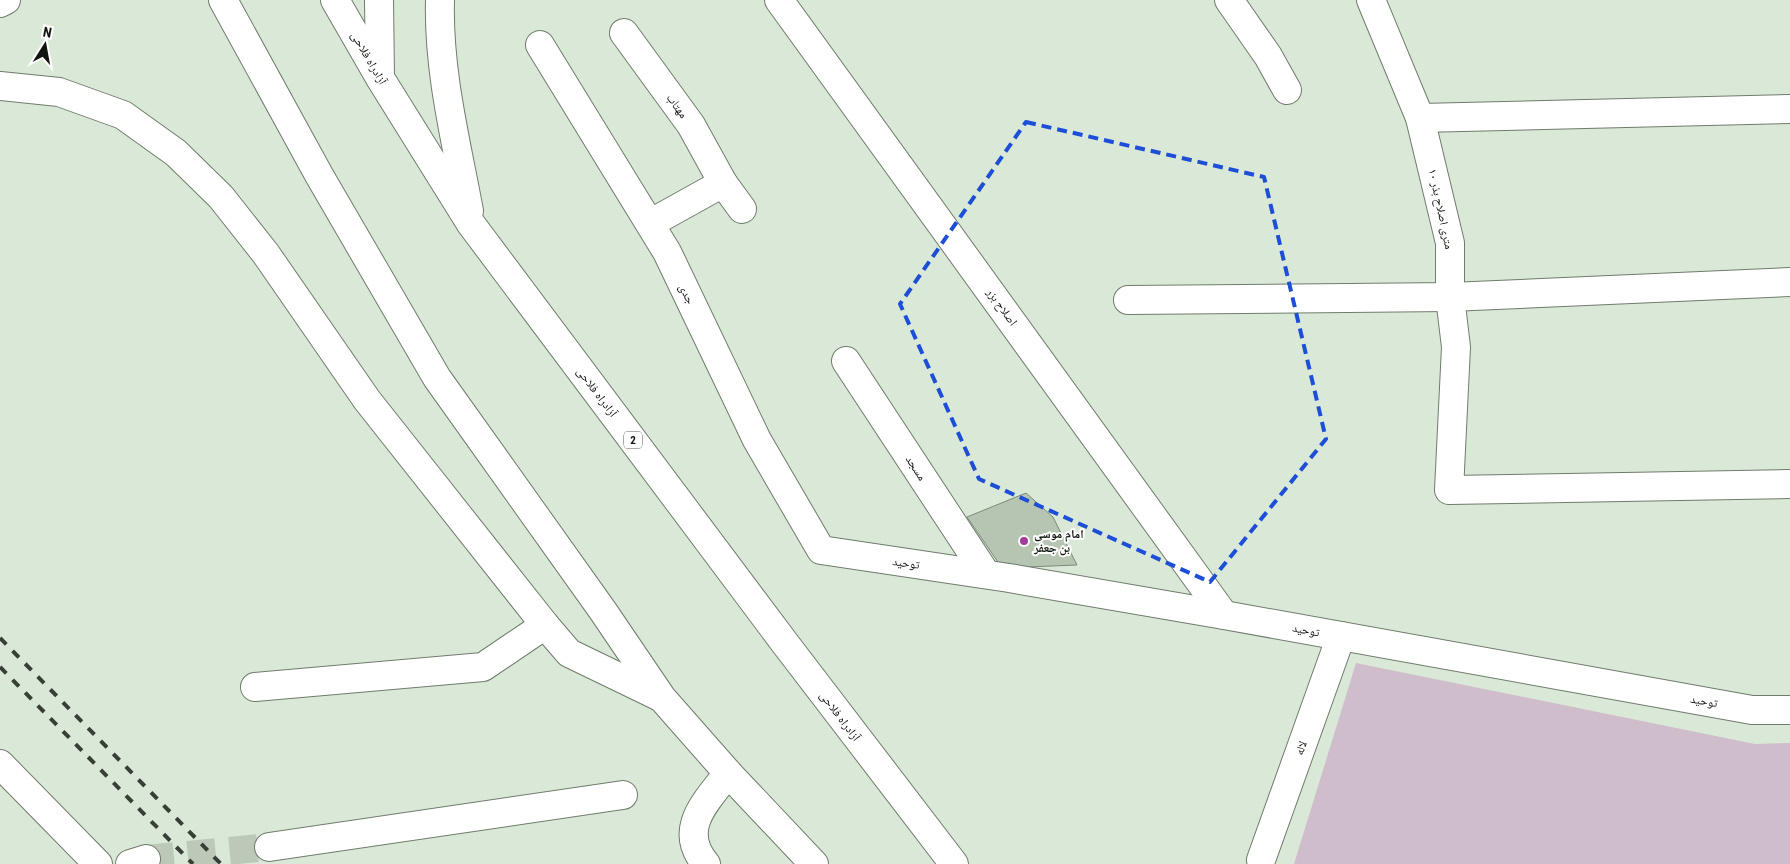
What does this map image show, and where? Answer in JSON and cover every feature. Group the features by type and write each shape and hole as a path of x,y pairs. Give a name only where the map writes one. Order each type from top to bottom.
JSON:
{"main road":[{"path":"0,3 6,0"},
{"path":"223,0 319,175 437,378 603,611 662,698 728,773 814,864"},
{"name":"آزادراه فلاحی","path":"335,0 380,78 471,224 778,634 954,864"},
{"path":"379,0 380,78"},
{"path":"440,0 445,82 471,224"},
{"name":"اصلاح بزر","path":"779,0 1224,614"},
{"path":"1229,0 1268,56 1287,90"},
{"name":"۱۰ متری اصلاح بذر","path":"1371,0 1420,118 1450,244 1450,297 1456,347 1449,490 1790,484"},
{"name":"مهتاب","path":"624,33 690,125 723,183 742,209"},
{"name":"جدی","path":"540,45 651,223 667,252 757,440 821,550"},
{"path":"0,86 59,92 124,115 176,153 221,197 266,254 367,400 569,653 662,698"},
{"path":"1420,118 1790,108"},
{"path":"651,223 723,183"},
{"path":"1128,300 1450,297 1790,282"},
{"name":"مسجد","path":"846,361 986,574"},
{"name":"توحید","path":"821,550 986,574 1224,614 1752,710 1790,710"},
{"path":"255,687 483,667 545,625"},
{"name":"لاله","path":"1261,860 1342,636"},
{"path":"0,764 98,864"},
{"path":"706,864 693,839 696,816 728,773"},
{"path":"269,847 622,795"}],"highlighted area":[{"path":"1026,122 1264,177 1326,439 1210,582 979,479 900,304"}],"shaded area":[{"path":"1356,663 1755,744 1790,743 1790,864 1294,864"}],"building":[{"name":"امام موسی بن جعفر","path":"1026,493 1053,517 1077,565 1002,568 967,517"}],"tunnel":[{"path":"146,859 269,847"}],"railway":[{"path":"0,638 221,864"},
{"path":"0,667 193,864"}],"place":[{"name":"امام موسی بن جعفر","path":"1024,541"}]}
